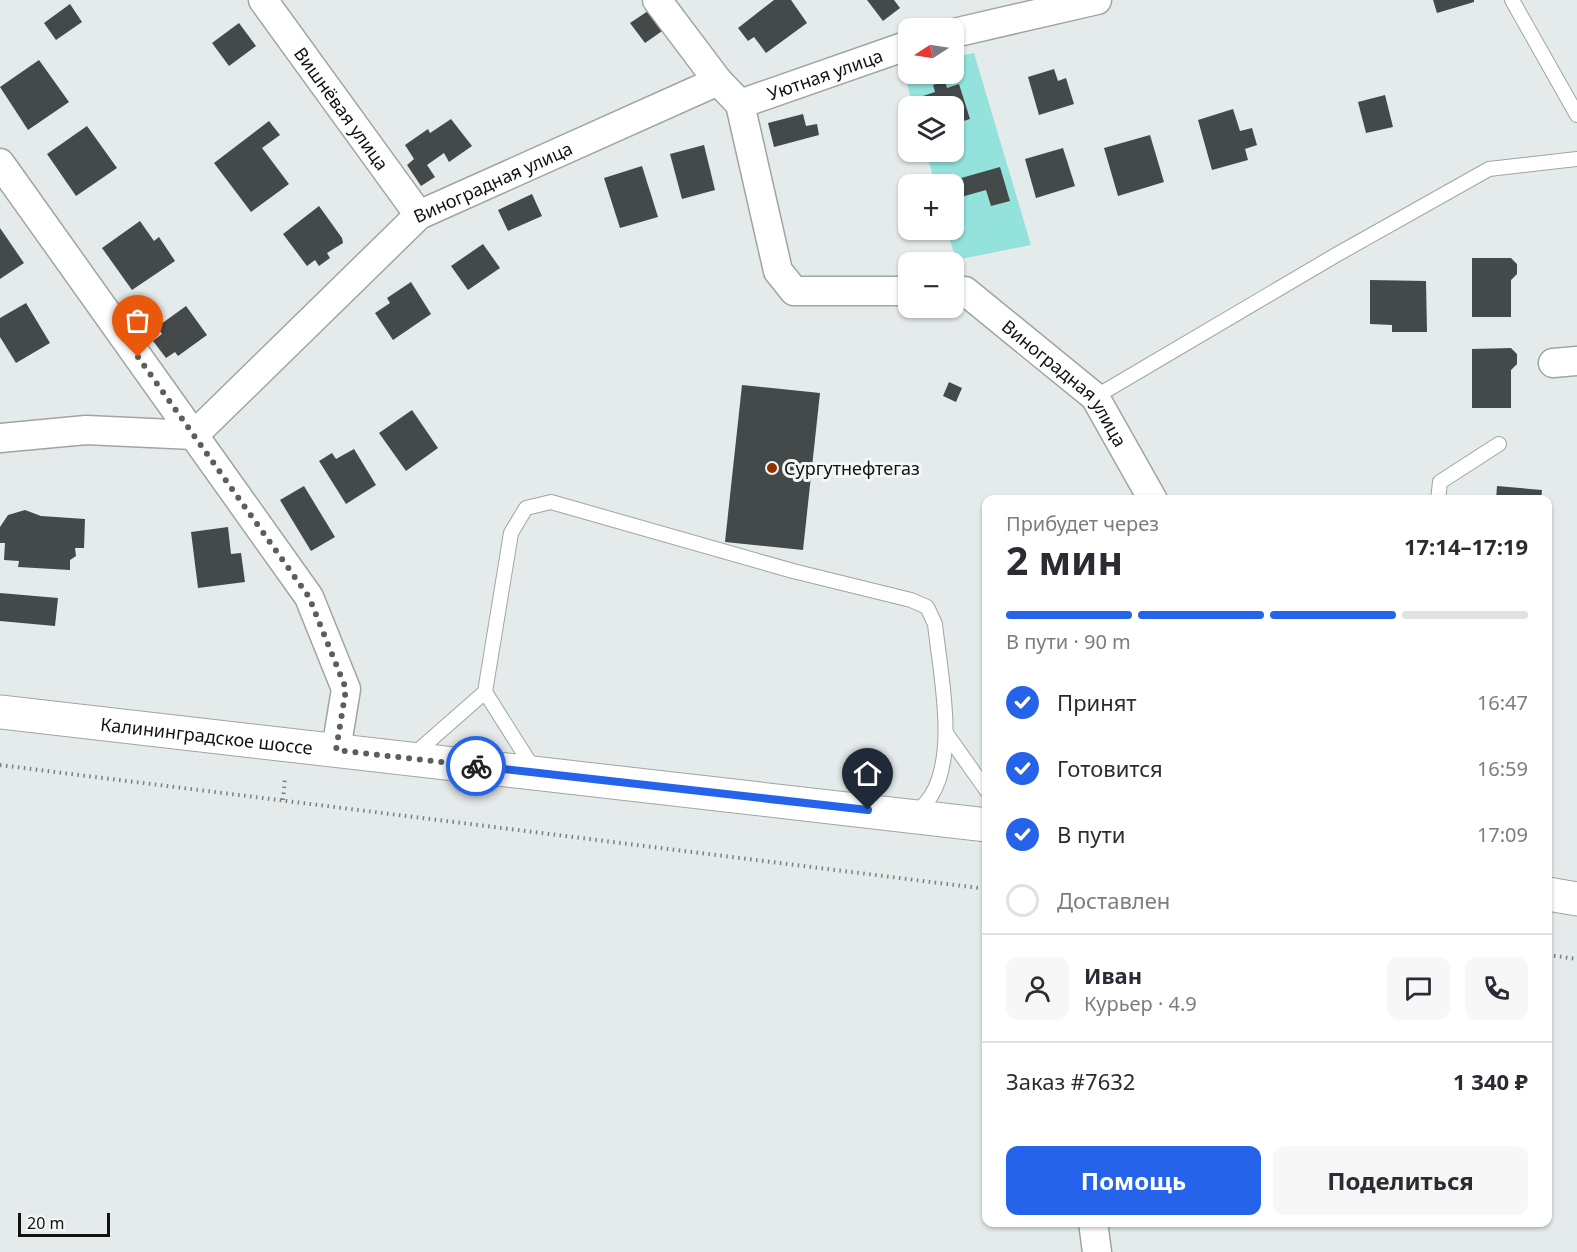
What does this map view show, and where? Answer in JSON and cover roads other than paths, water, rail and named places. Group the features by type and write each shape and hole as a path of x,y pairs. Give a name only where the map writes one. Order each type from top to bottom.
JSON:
{"main road":[{"name":"Калининградское шоссе","path":"0,712 982,824"},
{"path":"1552,895 1577,899"}],"street":[{"name":"Вишнёвая улица","path":"263,0 419,215"},
{"path":"657,0 718,81 740,104 778,271 794,291 898,291"},
{"path":"964,30 1060,4 1097,0"},
{"name":"Уютная улица","path":"740,104 898,49"},
{"name":"Виноградная улица","path":"194,435 419,215 718,81"},
{"path":"0,163 309,597 346,689 336,750"},
{"name":"Виноградная улица","path":"964,291 1095,397 1150,495"},
{"path":"0,438 86,430 194,435"},
{"path":"1094,1227 1097,1252"}],"lane":[{"path":"1512,0 1577,115"},
{"path":"1095,397 1336,255 1489,169 1577,159"},
{"path":"1439,495 1440,482 1498,444"},
{"path":"409,759 484,692 511,533 526,508 551,502 793,571 911,600 927,607 935,624 946,734 942,768 932,795 915,816"},
{"path":"484,692 536,774"},
{"path":"946,734 982,784"}],"place":[{"name":"Сургутнефтегаз","path":"772,468"}]}
